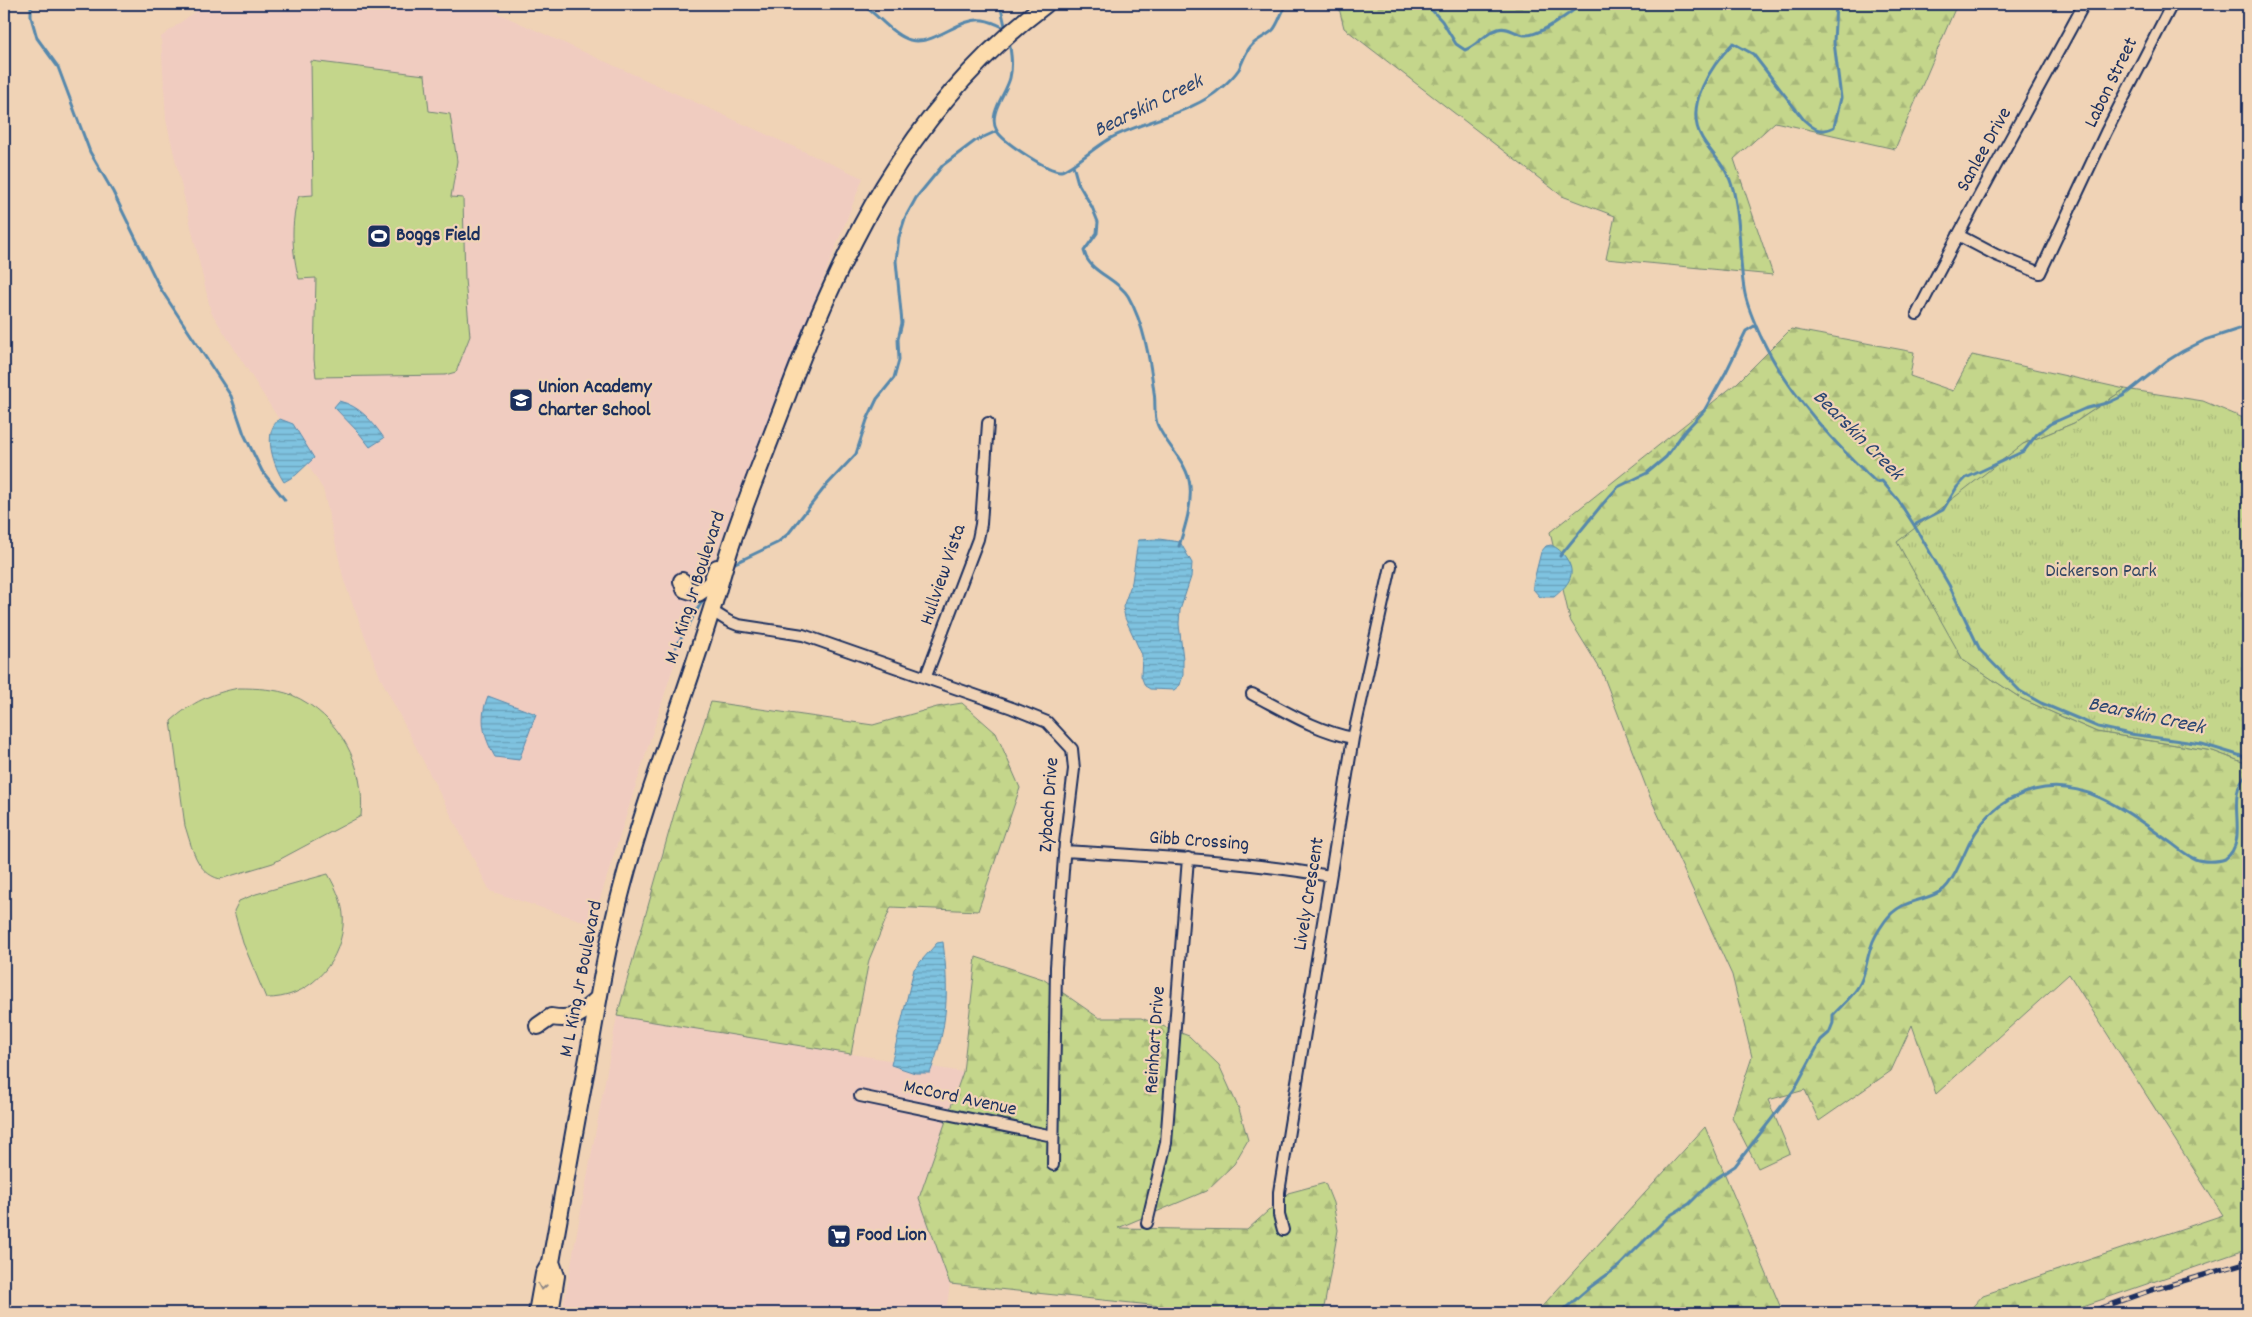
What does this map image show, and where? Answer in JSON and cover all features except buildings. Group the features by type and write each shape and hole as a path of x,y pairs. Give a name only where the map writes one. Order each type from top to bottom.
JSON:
{"main road":[{"name":"M L King Jr Boulevard","path":"537,1313 544,1274 551,1262 598,999 622,889 646,801 712,611 730,547 798,365 861,224 896,164 928,120 965,76 1030,16 1046,4"},
{"path":"682,581 685,589 698,593 711,584 779,400 798,365"},
{"path":"538,1026 551,1017 565,1019 575,1017 598,999"},
{"name":"M L King Jr Boulevard","path":"550,1313 556,1276 551,1262"}],"street":[{"name":"Sanlee Drive","path":"1917,314 2084,4"},
{"name":"Labon Street","path":"1958,235 1996,255 2040,273 2086,180 2106,132 2172,4"},
{"name":"Hullview Vista","path":"926,676 978,539 981,524 988,423"},
{"name":"Lively Crescent","path":"1283,1230 1279,1215 1279,1192 1330,876 1353,738 1391,566"},
{"name":"Zybach Drive","path":"712,611 738,625 803,635 926,676 1047,722 1072,748 1074,769 1064,851 1056,967 1053,1165"},
{"path":"1252,694 1314,727 1331,734 1353,738"},
{"name":"Gibb Crossing","path":"1064,851 1188,858 1271,866 1330,876"},
{"name":"Reinhart Drive","path":"1147,1223 1166,1143 1188,858"},
{"name":"McCord Avenue","path":"860,1096 1053,1136"}],"shaded area":[{"name":"Union Academy Charter School","path":"205,4 467,4 491,10 863,178 736,500 671,674 592,924 490,891 380,677 344,581 323,489 211,312 166,120 161,37"},
{"path":"617,1016 963,1072 919,1197 950,1284 946,1313 562,1313"}],"green space":[{"path":"1338,4 1957,4 1895,149 1775,122 1734,159 1773,275 1606,259 1615,216 1562,196 1344,28"},
{"name":"Boggs Field","path":"311,61 425,75 429,111 450,114 457,161 451,197 463,198 465,279 470,336 456,372 445,375 316,377 314,359 316,278 299,279 293,238 294,216 299,196 313,195"},
{"path":"1791,329 1914,352 1910,376 1953,391 1972,355 2125,389 2074,423 2023,444 1963,660 2022,699 2097,732 2213,751 2248,764 2248,1249 2063,1313 1967,1313 1983,1295 2223,1215 2069,974 1936,1094 1912,1025 1891,1071 1819,1121 1805,1090 1768,1100 1790,1153 1758,1168 1732,1117 1752,1057 1732,975 1650,797 1602,672 1570,620 1550,532 1737,383"},
{"name":"Dickerson Park","path":"2125,389 2203,401 2248,420 2248,764 2213,751 2097,732 2022,699 1963,660 1897,542 2023,444 2074,423"},
{"path":"239,688 280,691 309,704 324,716 336,729 354,761 359,779 361,816 273,863 220,879 212,876 200,865 185,826 171,721 203,699"},
{"path":"711,702 873,725 937,707 962,703 996,733 1020,788 978,911 891,907 869,960 851,1054 617,1016 676,807"},
{"path":"328,874 337,892 343,912 343,926 335,954 328,967 307,986 295,993 281,997 266,998 243,943 234,911 239,901 256,894"},
{"path":"976,957 1043,979 1099,1018 1141,1018 1189,1036 1219,1065 1239,1109 1248,1140 1234,1164 1206,1191 1118,1228 1247,1230 1288,1193 1325,1183 1333,1203 1338,1230 1323,1313 1227,1313 950,1284 919,1198 963,1072"},
{"path":"1705,1127 1783,1313 1536,1313"}],"water":[{"path":"339,401 359,410 384,438 370,447 334,407"},
{"path":"280,419 293,424 314,458 296,475 284,482 273,459 270,440 274,425"},
{"path":"1159,539 1180,542 1192,563 1191,577 1180,610 1179,624 1183,675 1180,685 1174,690 1150,689 1145,686 1141,676 1142,655 1125,618 1123,607 1132,582 1138,540"},
{"path":"1551,545 1560,550 1566,558 1571,575 1567,584 1554,597 1540,597 1533,589 1533,584 1541,552 1546,546"},
{"path":"488,696 536,714 519,760 495,757 491,749 485,734 483,719"},
{"path":"943,942 946,976 944,1024 930,1073 915,1073 891,1065 914,969 937,943"}],"waterway":[{"path":"31,4 31,17 37,38 58,67 90,152 113,192 160,288 231,396 244,434 262,471 285,500"},
{"name":"Bearskin Creek","path":"861,4 897,34 910,40 928,39 974,20 995,23 1005,28"},
{"path":"1000,4 1006,30"},
{"name":"Bearskin Creek","path":"1009,41 1011,73 994,118 997,131 1008,142 1027,155 1047,167 1061,171 1111,138 1183,110 1210,96 1235,74 1251,46 1273,30 1287,4"},
{"name":"Bearskin Creek","path":"1426,4 1442,21 1456,44 1465,50 1489,33 1502,28 1524,35 1538,32 1554,24 1582,4"},
{"name":"Bearskin Creek","path":"1836,4 1834,42 1841,98 1834,127 1818,130 1804,120 1753,54 1733,43 1709,74 1698,100 1697,126 1702,138 1731,181 1738,215 1741,268 1745,294 1754,322 1772,358 1811,415 1842,450 1876,482 1882,481 1898,500 1949,585 1980,650 2020,691 2041,703 2098,727 2130,734 2202,744 2248,758"},
{"path":"731,565 777,543 788,534 825,487 856,454 867,420 877,399 894,378 899,360 898,339 902,323 896,261 899,237 905,218 916,198 943,165 975,141 997,131"},
{"path":"1073,165 1078,183 1092,207 1098,222 1097,233 1084,251 1091,265 1117,284 1128,296 1134,307 1148,355 1155,396 1156,422 1181,462 1188,478 1190,486 1189,509 1179,546"},
{"path":"1560,556 1618,487 1647,473 1666,457 1685,431 1704,411 1746,331 1756,325"},
{"path":"1914,525 1943,510 1957,487 1966,478 2024,451 2037,434 2050,424 2084,409 2110,402 2123,396 2167,361 2183,351 2205,340 2248,326"},
{"path":"676,647 705,596"},
{"path":"1560,1313 1619,1266 1669,1216 1689,1204 1712,1181 1735,1166 1794,1090 1821,1040 1829,1033 1833,1023 1833,1015 1858,987 1863,978 1873,941 1885,921 1892,913 1906,904 1930,897 1947,886 1953,878 1975,833 1999,806 2021,794 2053,787 2088,793 2121,809 2191,857 2202,861 2218,861 2225,859 2233,851 2237,829 2237,793 2241,782 2248,773"}],"railway":[{"path":"2087,1313 2152,1290 2248,1262"}],"place":[{"name":"Boggs Field","path":"379,236"},
{"name":"Union Academy Charter School","path":"521,400"},
{"name":"Food Lion","path":"839,1236"}]}
